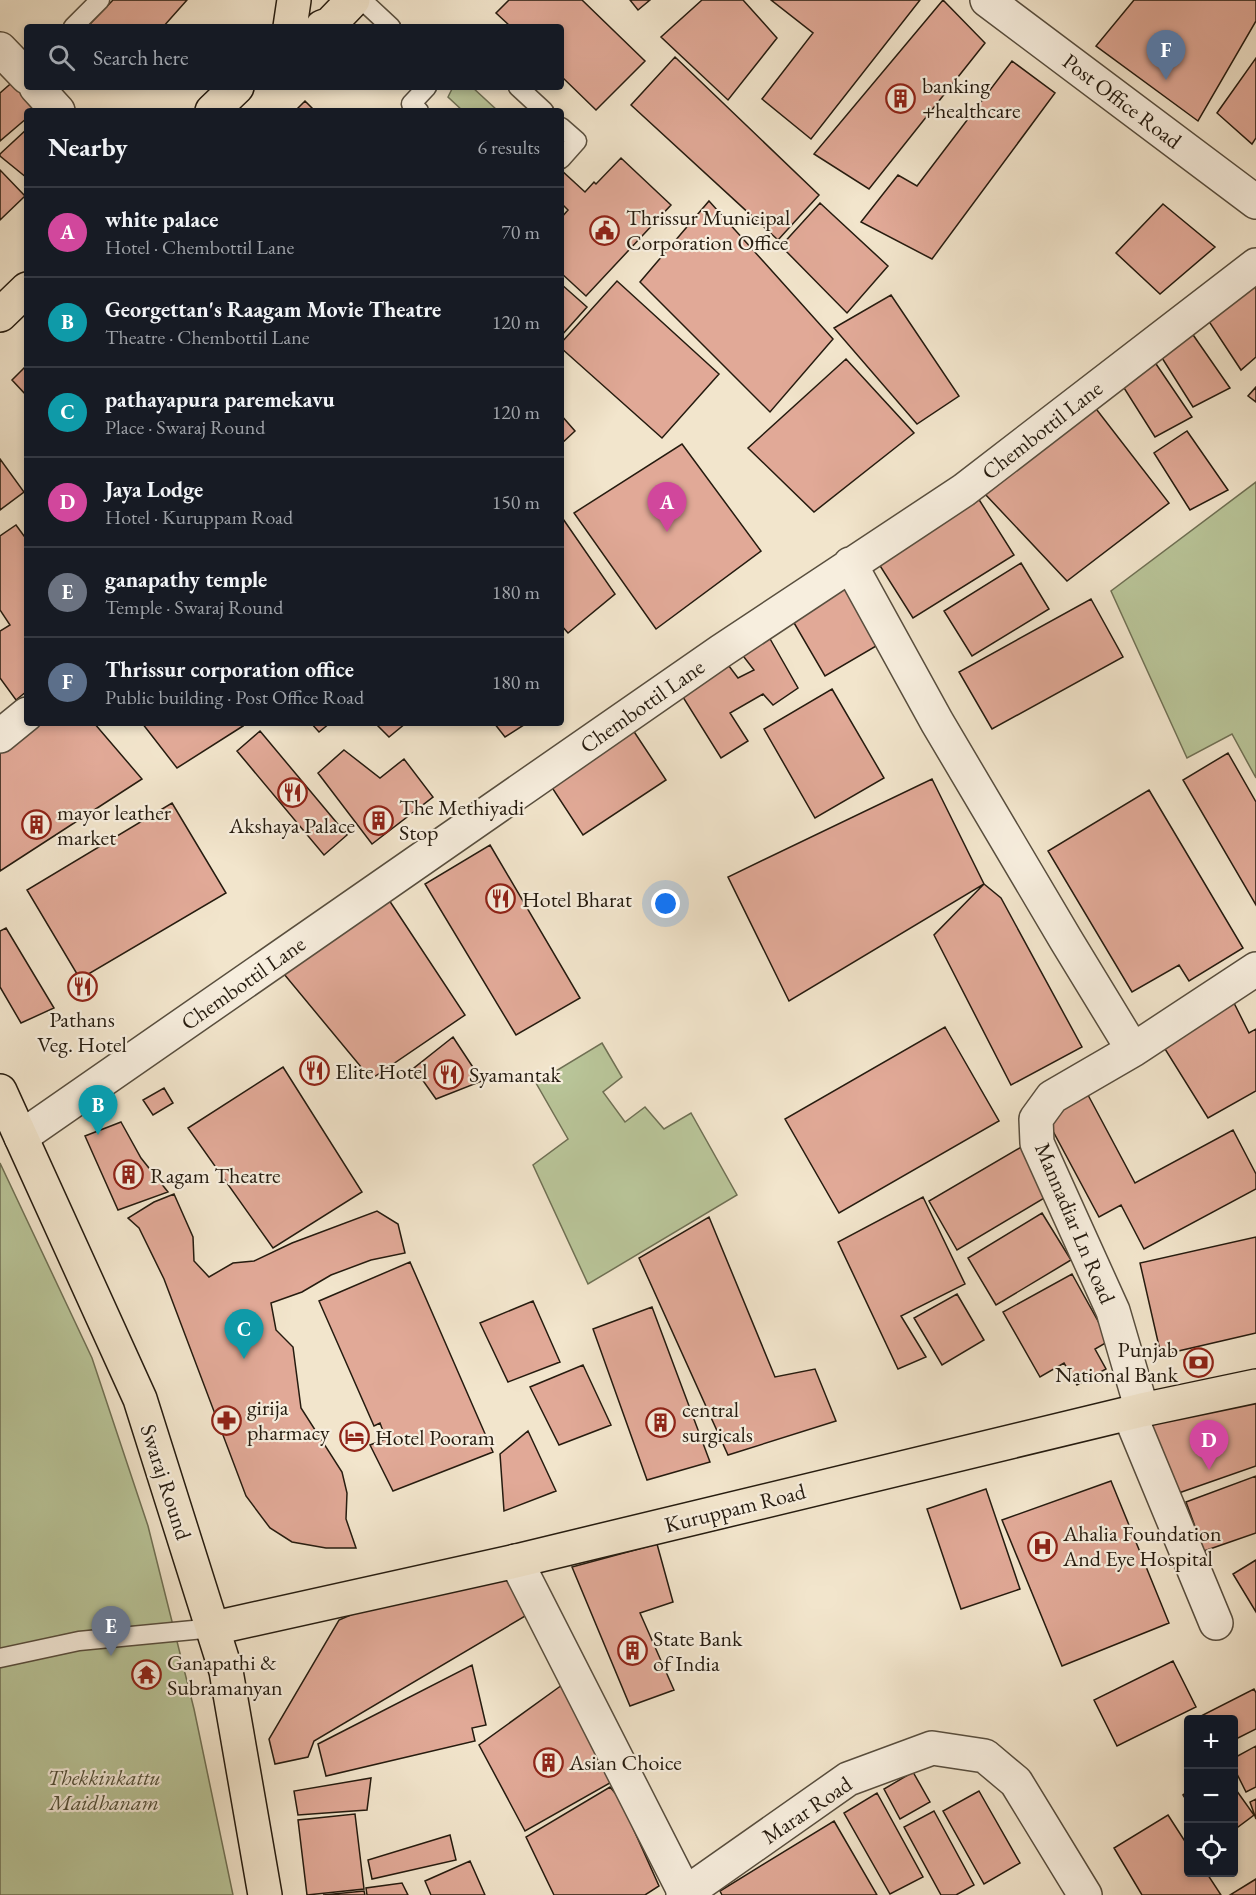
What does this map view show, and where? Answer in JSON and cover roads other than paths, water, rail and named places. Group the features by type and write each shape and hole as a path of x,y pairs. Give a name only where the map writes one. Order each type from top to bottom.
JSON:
{"main road":[{"path":"290,24 294,0"},
{"path":"330,24 353,0"},
{"path":"215,108 234,90"},
{"name":"Swaraj Round","path":"0,1091 140,1399 226,1671 265,1895"},
{"name":"Kuruppam Road","path":"214,1628 516,1561 1135,1412 1256,1386"}],"street":[{"name":"Post Office Road","path":"987,0 1256,202"},
{"path":"0,49 24,73"},
{"path":"40,90 55,108"},
{"name":"Chembottil Lane","path":"21,1137 721,651 964,490 1256,266"},
{"path":"850,564 937,722 1133,1050"},
{"path":"0,736 24,716"},
{"name":"Mannadiar Ln Road","path":"1216,1623 1135,1412 1113,1311 1037,1143 1036,1119 1052,1097 1133,1050 1256,969"},
{"path":"516,1561 630,1782 684,1894"},
{"name":"Marar Road","path":"684,1894 848,1779 932,1748 985,1756 1016,1782 1085,1895"}],"lane":[{"path":"76,24 100,0"},
{"path":"362,0 387,24"},
{"path":"416,108 411,104 424,90"},
{"path":"521,90 541,108"},
{"path":"564,129 577,141 564,156"},
{"path":"0,1658 79,1641 214,1628"}],"place":[{"name":"Thrissur corporation office","path":"1166,80"},
{"name":"banking +healthcare","path":"901,98"},
{"name":"Thrissur Municipal Corporation Office","path":"605,230"},
{"name":"white palace","path":"667,532"},
{"name":"Akshaya Palace","path":"292,793"},
{"name":"The Methiyadi Stop","path":"378,820"},
{"name":"mayor leather market","path":"36,825"},
{"name":"Hotel Bharat","path":"501,899"},
{"name":"Pathans Veg. Hotel","path":"82,987"},
{"name":"Elite Hotel","path":"314,1071"},
{"name":"Syamantak","path":"448,1074"},
{"name":"Georgettan's Raagam Movie Theatre","path":"98,1135"},
{"name":"Ragam Theatre","path":"129,1175"},
{"name":"pathayapura paremekavu","path":"244,1359"},
{"name":"Punjab National Bank","path":"1199,1362"},
{"name":"girija pharmacy","path":"226,1420"},
{"name":"central surgicals","path":"661,1422"},
{"name":"Hotel Pooram","path":"354,1437"},
{"name":"Jaya Lodge","path":"1209,1470"},
{"name":"Ahalia Foundation And Eye Hospital","path":"1042,1546"},
{"name":"State Bank of India","path":"632,1651"},
{"name":"ganapathy temple","path":"111,1656"},
{"name":"Ganapathi & Subramanyan","path":"146,1675"},
{"name":"Asian Choice","path":"548,1762"}],"park label":[{"name":"Thekkinkattu Maidhanam","path":"104,1790"}]}
